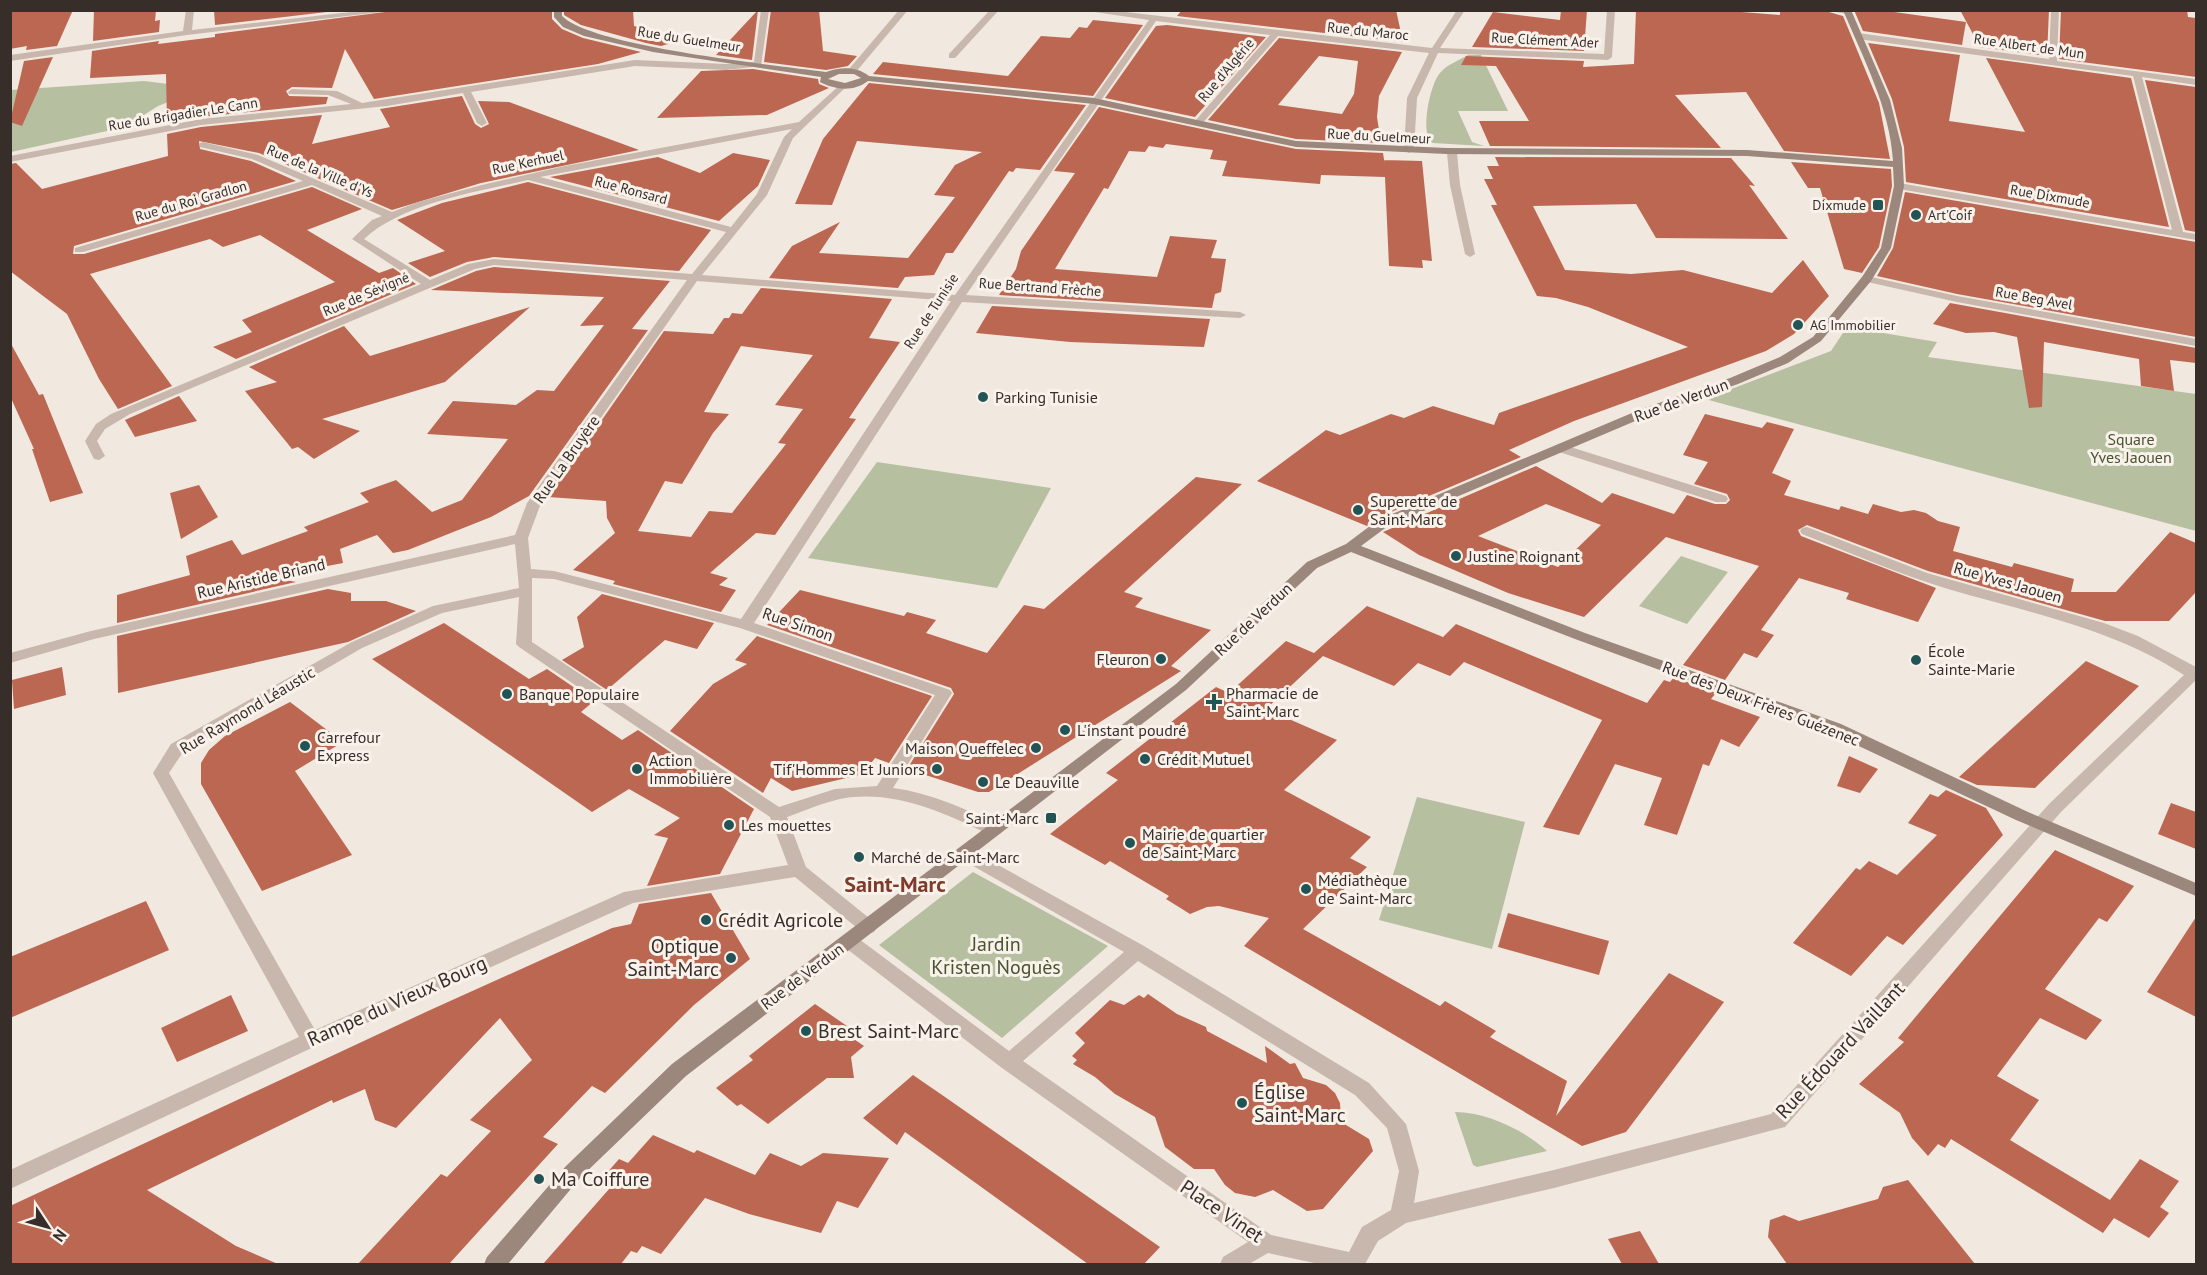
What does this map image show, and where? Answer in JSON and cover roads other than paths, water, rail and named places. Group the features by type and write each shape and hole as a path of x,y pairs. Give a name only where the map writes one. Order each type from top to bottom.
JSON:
{"street":[{"path":"187,33 190,10"},
{"path":"10,58 187,33 394,10"},
{"name":"Rue du Guelmeur","path":"558,10 558,17 566,25 586,34 652,49 827,75"},
{"path":"758,64 765,10"},
{"path":"852,71 904,10"},
{"path":"952,56 996,10"},
{"name":"Rue du Maroc","path":"1085,10 1275,34 1435,50"},
{"path":"1409,150 1412,98 1435,50 1461,10"},
{"name":"Rue Clément Ader","path":"1435,50 1608,57 1611,10"},
{"path":"1828,10 1847,11"},
{"path":"2053,63 2055,10"},
{"name":"Rue de Verdun","path":"495,1264 573,1172 679,1070 1181,687 1312,565 1351,547 1383,523 1643,413 1734,381 1784,360 1817,339 1867,279 1886,248 1899,186 1897,148 1885,100 1847,11"},
{"name":"Rue de Tunisie","path":"745,625 958,297 1153,20"},
{"name":"Rue d'Algérie","path":"1198,123 1275,34"},
{"name":"Rue Albert de Mun","path":"1858,36 2196,82"},
{"name":"Rue du Brigadier Le Cann","path":"10,159 201,122 360,106 635,63 726,67 758,64"},
{"path":"852,71 862,73 866,78 854,85 842,86 829,84 823,80 827,75 852,71"},
{"path":"2137,74 2178,234"},
{"name":"Rue du Guelmeur","path":"866,78 1094,101 1296,144 1452,153 1772,153 1897,164"},
{"name":"Rue La Bruyère","path":"777,814 524,644 526,573 521,538 534,503 694,278 762,195 789,137 842,86"},
{"path":"466,91 482,123"},
{"path":"292,92 336,93 349,96 360,106"},
{"name":"Rue Kerhuel","path":"429,284 357,239 358,233 367,225 391,216 524,176 800,124"},
{"name":"Rue de la Ville d'Ys","path":"203,145 255,157 391,216"},
{"path":"1452,153 1455,185 1470,254"},
{"name":"Rue Ronsard","path":"524,176 731,230"},
{"name":"Rue du Roi Gradlon","path":"79,250 312,182"},
{"name":"Rue Dixmude","path":"1899,186 2196,237"},
{"name":"Rue de Sévigné","path":"99,456 91,441 94,433 104,423 126,411 472,266 494,261 694,278"},
{"name":"Rue Bertrand Frèche","path":"694,278 1240,315"},
{"name":"Rue Beg Avel","path":"1867,279 1957,299 2196,343"},
{"path":"1561,448 1721,499"},
{"name":"Rue Yves Jaouen","path":"1807,531 1921,576 2134,639 2169,655 2195,673"},
{"name":"Rue Aristide Briand","path":"10,658 91,635 521,538"},
{"name":"Rue des Deux Frères Guézenec","path":"1351,547 1602,645 1835,728 2041,824 2196,890"},
{"name":"Rue Simon","path":"526,573 554,575 745,625 944,693 883,790"},
{"name":"Rue Raymond Léaustic","path":"311,1040 161,773 177,748 357,645 438,609 526,591"},
{"name":"Rue Édouard Vaillant","path":"1401,1215 1554,1179 1778,1121 2041,824 2195,673"},
{"path":"868,927 798,870 777,814 843,793 883,790 954,810 994,830"},
{"path":"965,854 1137,951 1362,1089 1396,1124 1409,1171 1401,1215"},
{"name":"Rampe du Vieux Bourg","path":"10,1180 311,1040 630,897 798,870"},
{"name":"Place Vinet","path":"849,941 1009,1062 1266,1243 1354,1264 1370,1234 1401,1215"},
{"path":"1009,1062 1137,951"},
{"path":"1231,1264 1266,1243"}],"place":[{"name":"Dixmude","path":"1878,205"},
{"name":"Art'Coif","path":"1916,215"},
{"name":"AG Immobilier","path":"1798,325"},
{"name":"Parking Tunisie","path":"983,397"},
{"name":"Superette de Saint-Marc","path":"1358,510"},
{"name":"Justine Roignant","path":"1456,556"},
{"name":"Fleuron","path":"1161,659"},
{"name":"École Sainte-Marie","path":"1916,660"},
{"name":"Banque Populaire","path":"507,694"},
{"name":"Pharmacie de Saint-Marc","path":"1214,702"},
{"name":"L'instant poudré","path":"1065,730"},
{"name":"Carrefour Express","path":"305,746"},
{"name":"Maison Queffelec","path":"1036,748"},
{"name":"Crédit Mutuel","path":"1145,759"},
{"name":"Action Immobilière","path":"637,769"},
{"name":"Tif'Hommes Et Juniors","path":"937,769"},
{"name":"Le Deauville","path":"983,782"},
{"name":"Saint-Marc","path":"1051,818"},
{"name":"Les mouettes","path":"729,825"},
{"name":"Mairie de quartier de Saint-Marc","path":"1130,843"},
{"name":"Marché de Saint-Marc","path":"859,857"},
{"name":"Médiathèque de Saint-Marc","path":"1306,889"},
{"name":"Crédit Agricole","path":"706,920"},
{"name":"Optique Saint-Marc","path":"731,958"},
{"name":"Brest Saint-Marc","path":"806,1031"},
{"name":"Église Saint-Marc","path":"1242,1103"},
{"name":"Ma Coiffure","path":"539,1179"}],"district":[{"name":"Saint-Marc","path":"895,884"}],"park label":[{"name":"Square Yves Jaouen","path":"2131,448"},
{"name":"Jardin Kristen Noguès","path":"996,956"}]}
